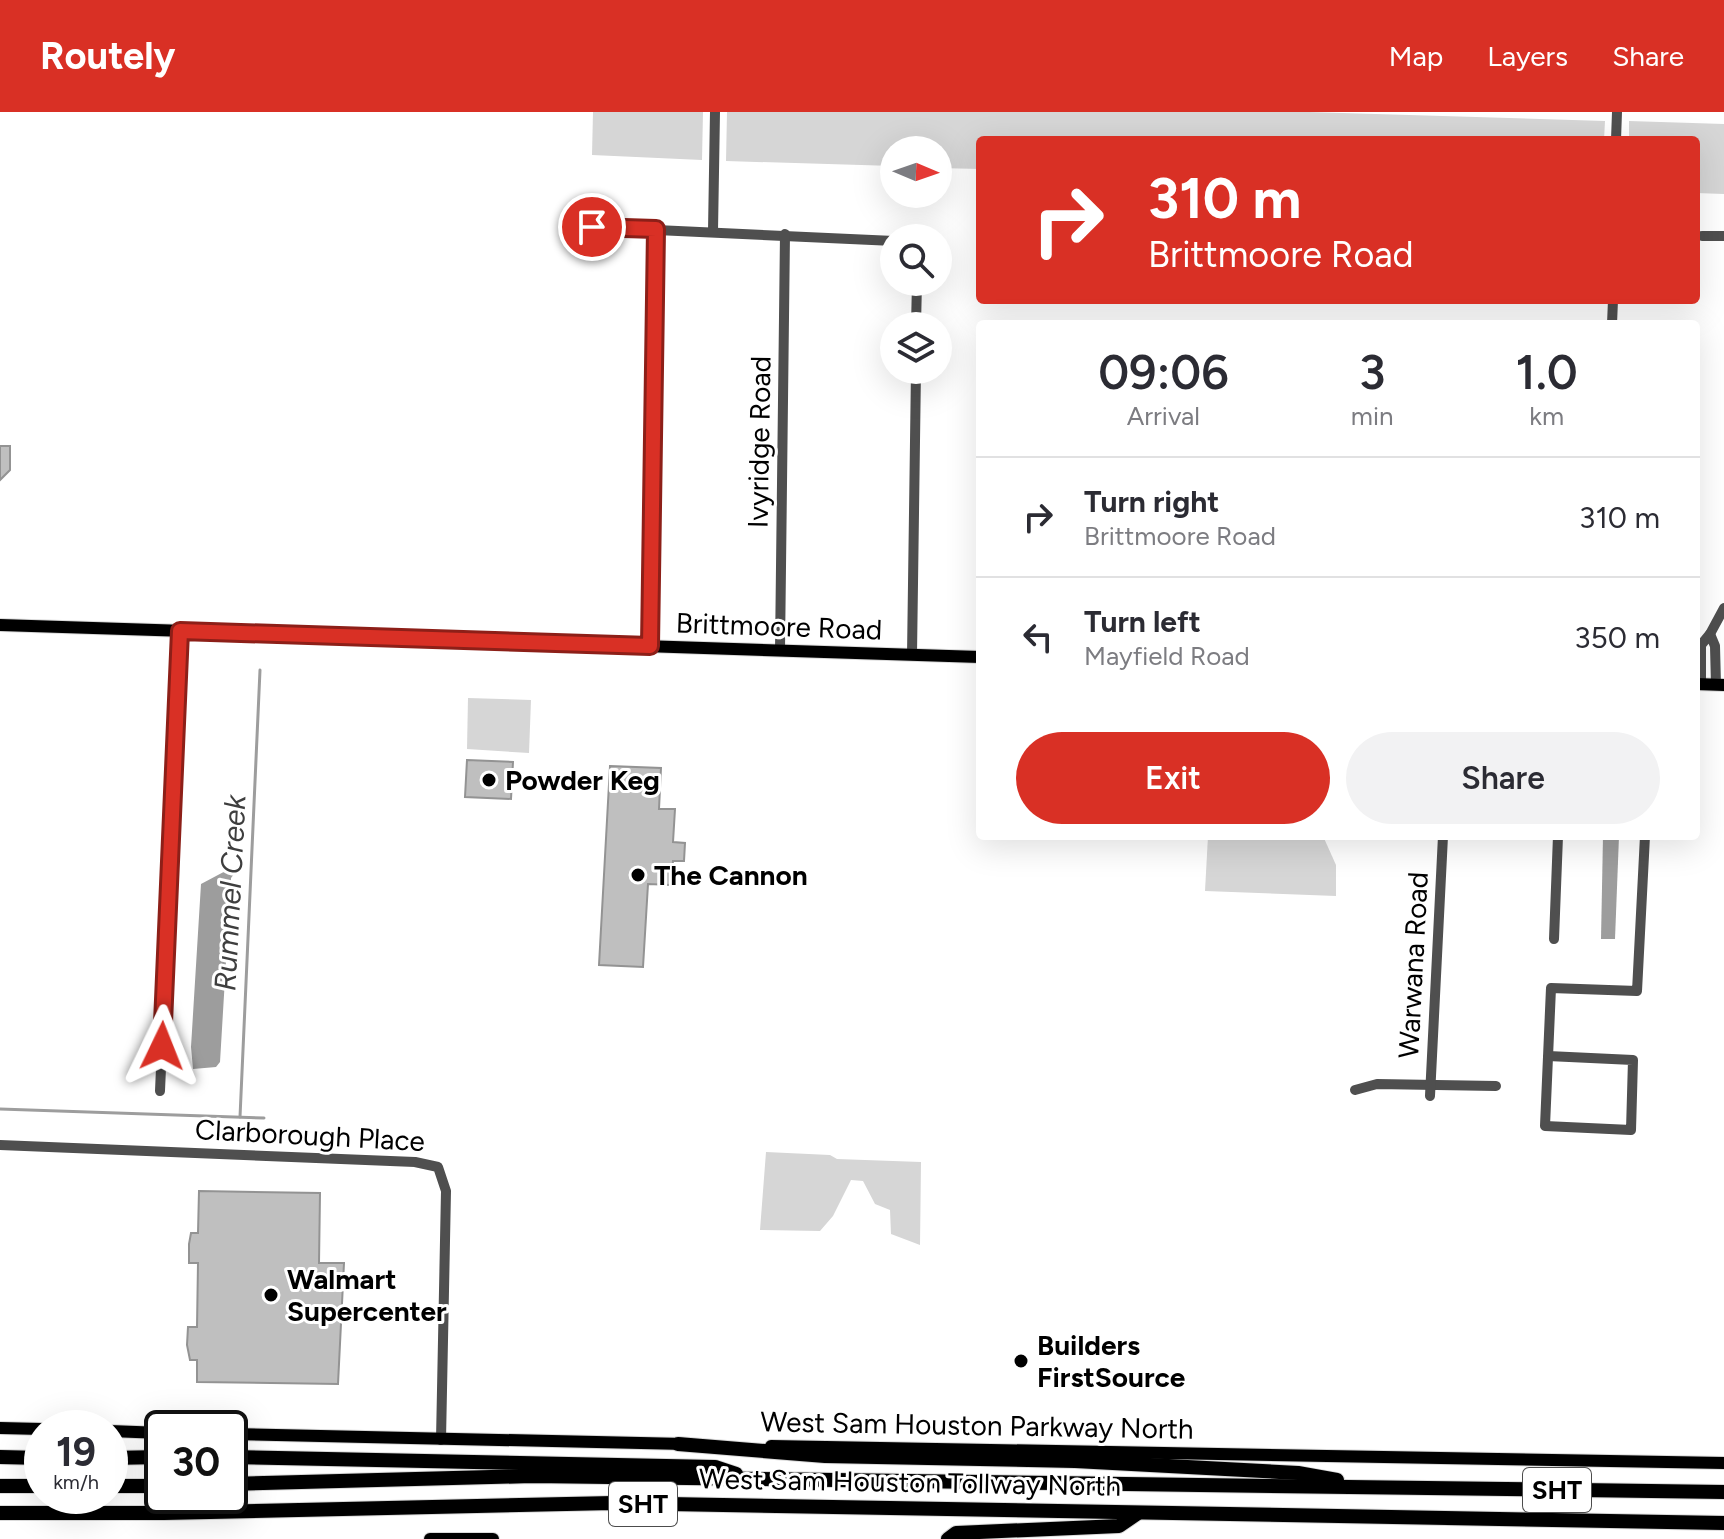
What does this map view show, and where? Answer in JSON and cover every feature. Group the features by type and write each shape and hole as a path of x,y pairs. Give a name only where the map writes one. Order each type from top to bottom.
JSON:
{"highway":[{"path":"678,1444 825,1456 1075,1461 1298,1473 1389,1488"},
{"path":"0,1457 24,1458"},
{"path":"248,1457 715,1467 747,1478"},
{"name":"West Sam Houston Tollway North","path":"248,1484 532,1476 1724,1492"},
{"path":"0,1486 24,1486"},
{"name":"West Sam Houston Tollway North","path":"0,1513 164,1513 547,1503 1724,1523"},
{"path":"948,1539 956,1533 1119,1526 1138,1513"}],"main road":[{"name":"Brittmoore Road","path":"0,625 976,657"},
{"path":"1700,684 1720,685"},
{"path":"0,1428 24,1429"},
{"name":"West Sam Houston Parkway North","path":"248,1435 1724,1463"},
{"path":"430,1539 493,1539"}],"street":[{"path":"713,231 715,112"},
{"path":"1616,136 1617,112"},
{"path":"592,227 880,240"},
{"path":"650,646 656,229"},
{"name":"Ivyridge Road","path":"780,650 785,234"},
{"path":"1702,236 1724,236"},
{"path":"912,655 916,384"},
{"path":"1700,664 1701,645 1724,608"},
{"path":"160,1091 180,631"},
{"path":"1710,634 1715,646 1720,685"},
{"name":"Warwana Road","path":"1430,1090 1443,840"},
{"path":"1554,939 1558,840"},
{"path":"1548,1056 1633,1060 1631,1130 1545,1126 1548,1056 1551,988 1637,991 1645,840"},
{"path":"1355,1090 1377,1084 1430,1090 1496,1086"},
{"name":"Clarborough Place","path":"0,1145 415,1162 438,1167 446,1191 441,1440"}],"shaded area":[{"path":"593,112 703,112 702,160 592,155"},
{"path":"727,112 1309,112 1605,121 1604,136 976,136 976,169 952,168 952,136 880,136 880,166 726,161"},
{"path":"1629,121 1724,124 1724,194 1700,193 1700,136 1629,136"},
{"path":"468,698 531,700 529,753 467,749"},
{"path":"1208,840 1325,840 1336,865 1336,896 1205,891"},
{"path":"766,1152 830,1155 837,1159 921,1162 920,1245 891,1234 890,1210 875,1204 863,1181 851,1180 833,1216 820,1231 760,1230"}],"water":[{"path":"1603,840 1619,840 1615,939 1601,939"},
{"path":"233,867 237,870 231,878 220,1062 216,1067 193,1069 191,1047 201,884"}],"building":[{"path":"0,446 10,446 10,470 0,480"},
{"name":"Powder Keg","path":"467,760 513,762 511,799 465,797"},
{"name":"The Cannon","path":"610,766 661,768 659,809 675,809 673,842 685,843 684,861 673,861 671,885 648,884 643,967 599,965"},
{"name":"Walmart Supercenter","path":"199,1191 320,1193 319,1263 344,1263 338,1384 197,1382 197,1360 190,1360 187,1345 188,1327 197,1327 198,1263 189,1263 189,1244 191,1233 198,1233"}],"waterway":[{"name":"Rummel Creek","path":"240,1117 260,670"},
{"path":"0,1109 264,1118"}],"place":[{"name":"Powder Keg","path":"489,780"},
{"name":"The Cannon","path":"638,875"},
{"name":"Walmart Supercenter","path":"271,1295"},
{"name":"Builders FirstSource","path":"1021,1361"}],"route":[{"path":"162,1046 180,631 446,642 650,646 656,229 592,227"}]}
